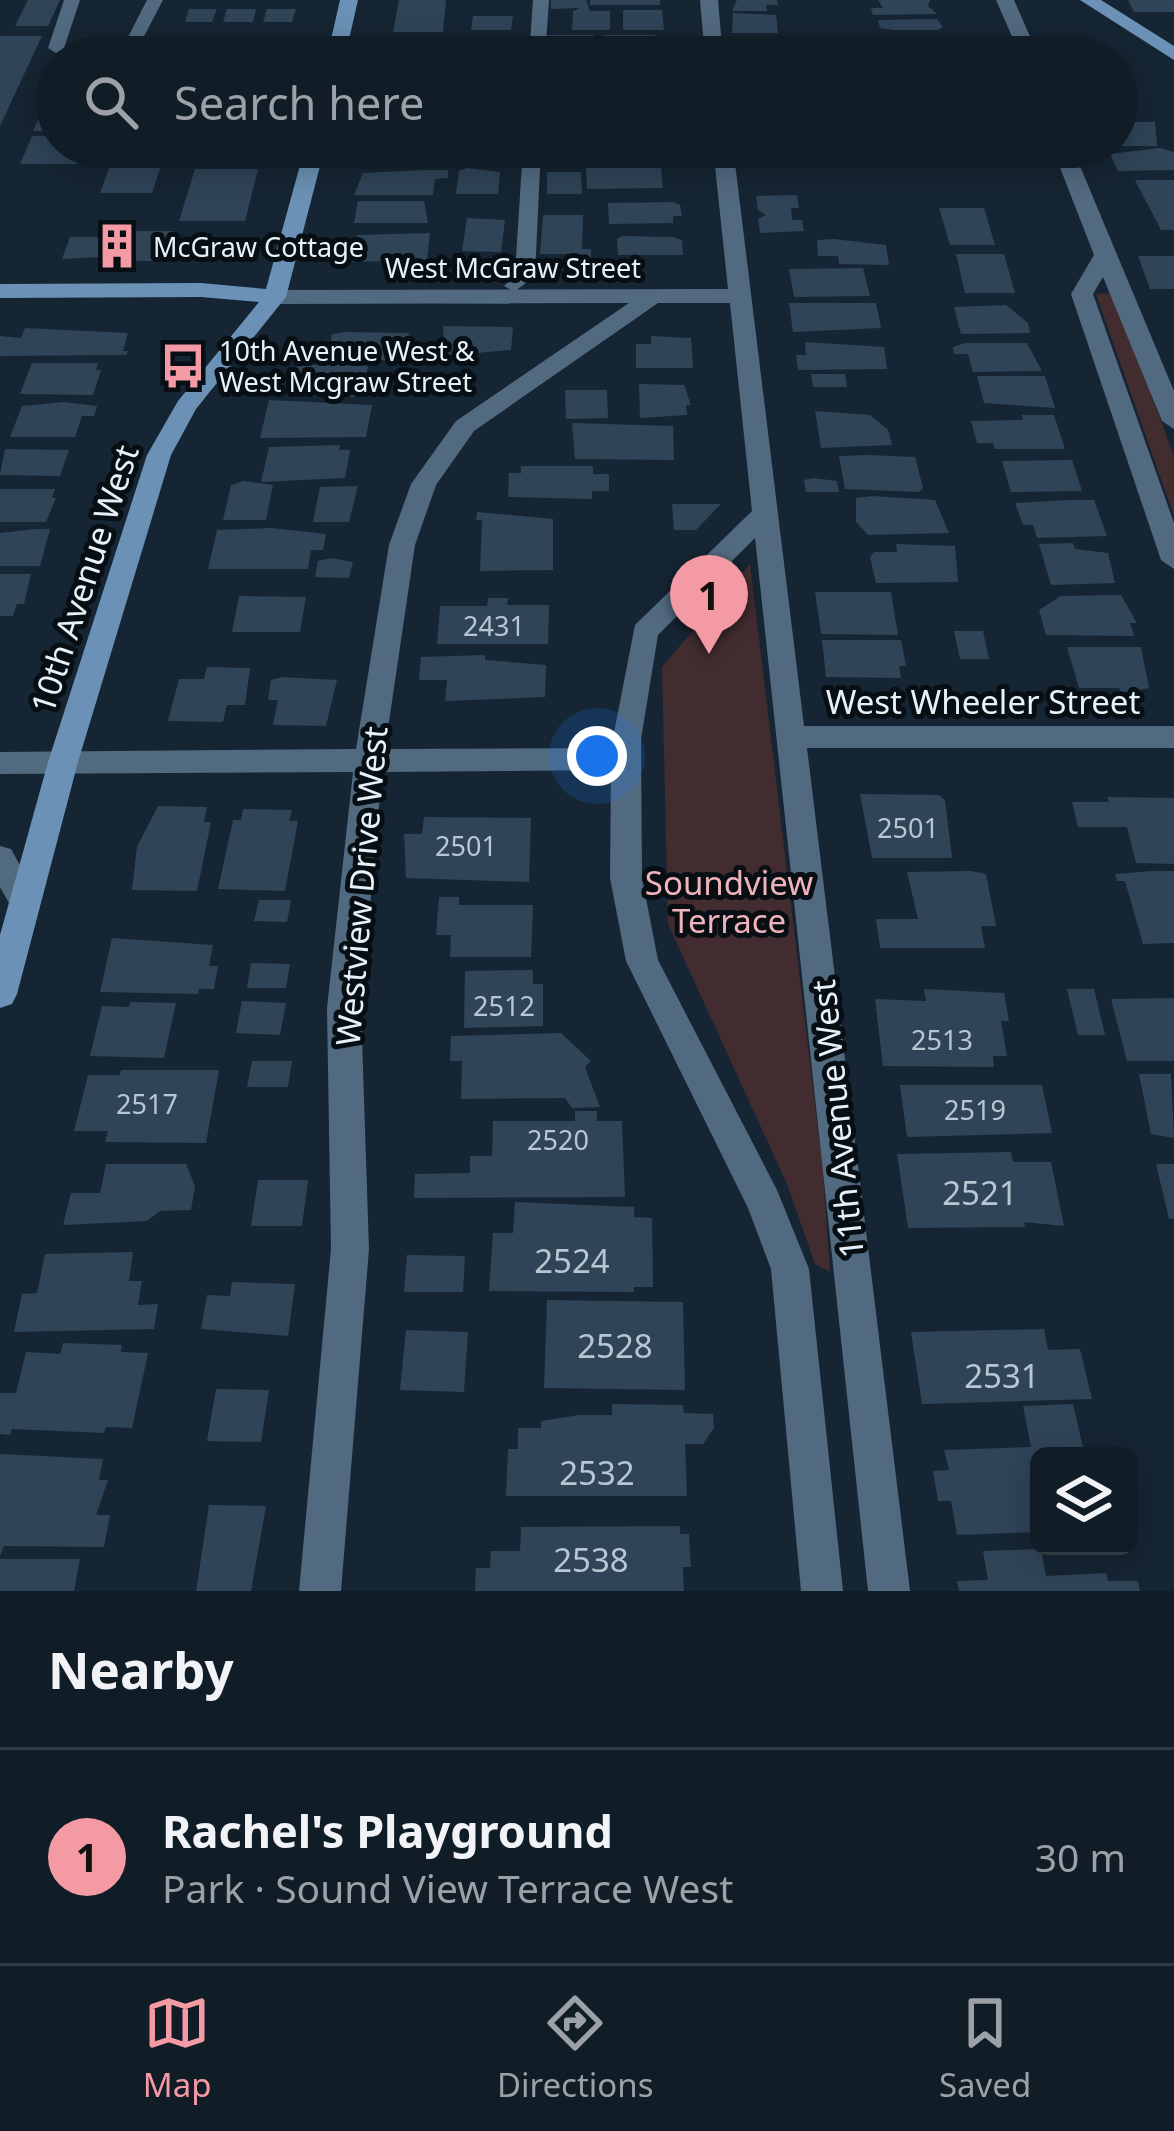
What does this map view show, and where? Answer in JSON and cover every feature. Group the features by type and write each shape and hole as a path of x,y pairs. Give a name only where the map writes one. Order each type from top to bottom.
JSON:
{"street":[{"path":"340,36 349,0"},
{"path":"709,0 712,36"},
{"path":"1005,0 1021,36"},
{"path":"1089,0 1174,54"},
{"name":"10th Avenue West","path":"0,994 63,762 165,442 186,406 275,296 309,168"},
{"name":"11th Avenue West","path":"725,168 889,1591"},
{"path":"1069,168 1101,260 1125,293 1174,422"},
{"path":"1101,260 1082,294 1174,560"},
{"path":"275,296 335,286 514,286"},
{"name":"West McGraw Street","path":"0,291 739,296"},
{"name":"Westview Drive West","path":"320,1591 350,1249 344,1007 369,758 402,545 424,484 465,426 652,298"},
{"path":"766,512 645,632 634,668 625,759 626,878 642,961 764,1202 790,1269 822,1591"},
{"name":"West Wheeler Street","path":"792,736 1174,736"},
{"path":"0,763 625,759"},
{"path":"0,857 25,903"}],"lane":[{"path":"60,36 72,0"},
{"path":"137,36 155,0"},
{"path":"538,36 541,0"},
{"path":"514,286 525,276 531,168"}],"green space":[{"path":"1113,293 1174,456 1174,516 1096,294"},
{"name":"Soundview Terrace","path":"750,564 823,1171 830,1272 815,1264 787,1184 668,924 662,667"}],"building":[{"path":"28,0 60,0 48,26 15,26"},
{"path":"399,0 446,0 443,32 393,32"},
{"path":"551,0 586,0 590,11 610,11 610,30 572,30 573,11 580,8 551,9"},
{"path":"590,0 660,0 660,5 590,5"},
{"path":"737,0 777,0 778,5 766,5 767,11 732,11"},
{"path":"878,0 930,0 928,6 937,14 873,15 871,8 883,8"},
{"path":"1128,0 1174,0 1174,12 1134,12"},
{"path":"189,9 217,9 212,22 185,22"},
{"path":"227,9 256,9 253,22 223,22"},
{"path":"267,9 296,9 292,22 263,22"},
{"path":"623,10 662,10 664,30 623,30"},
{"path":"733,13 776,15 778,33 732,33"},
{"path":"473,16 513,16 511,30 471,30"},
{"path":"937,19 943,27 938,30 880,28 878,20"},
{"path":"0,36 36,36 36,49 0,126"},
{"path":"1138,122 1155,122 1157,146 1138,146"},
{"path":"32,136 36,136 36,164 20,164"},
{"path":"1138,151 1174,152 1174,170 1118,171 1138,168"},
{"path":"109,168 160,168 152,193 100,193"},
{"path":"586,168 661,168 663,188 587,189"},
{"path":"195,169 258,169 245,221 179,221"},
{"path":"448,170 448,178 435,179 433,195 354,195 363,173"},
{"path":"459,171 500,172 498,194 456,194"},
{"path":"547,172 581,172 582,194 547,194"},
{"path":"1135,180 1174,180 1174,230 1161,230"},
{"path":"797,195 799,208 791,208 792,220 802,220 804,231 760,233 758,219 766,215 758,210 756,196"},
{"path":"358,201 424,201 428,223 354,223"},
{"path":"608,203 680,205 682,216 673,216 673,223 609,224"},
{"path":"939,208 984,208 995,245 950,245"},
{"path":"543,215 583,215 582,249 591,249 591,265 575,265 576,254 540,254"},
{"path":"467,218 505,220 501,252 462,251"},
{"name":"McGraw Cottage","path":"124,231 173,231 163,261 115,261 117,256 62,259 70,237 122,237"},
{"path":"430,233 427,260 352,262 357,235"},
{"path":"622,236 682,240 683,255 618,255 617,239"},
{"path":"817,240 886,245 889,265 839,264 838,256 818,256"},
{"path":"956,254 1004,254 1015,293 965,293"},
{"path":"1138,256 1174,256 1174,289 1150,289"},
{"path":"863,268 870,296 794,297 789,269"},
{"path":"789,303 876,303 881,328 793,332"},
{"path":"1006,305 1028,323 1030,333 961,334 954,307"},
{"path":"443,326 513,327 511,350 477,353 477,362 446,362"},
{"path":"25,328 128,333 123,351 128,351 126,355 0,356 0,336 21,338"},
{"path":"409,333 404,361 327,358 332,334"},
{"path":"651,336 691,338 693,368 636,368 636,344 651,344"},
{"path":"805,342 884,347 887,369 798,370 796,355 806,355"},
{"path":"1027,343 1042,371 973,372 968,354 954,354 953,347"},
{"path":"32,363 98,363 96,370 101,370 93,395 20,394"},
{"path":"368,366 366,377 381,377 378,397 287,396 294,367"},
{"path":"811,374 845,374 847,387 813,387"},
{"path":"977,376 1045,376 1055,408 984,403"},
{"path":"639,384 684,385 691,405 686,405 687,415 640,418"},
{"path":"565,390 607,390 608,418 566,419"},
{"path":"269,400 372,405 366,437 260,438"},
{"path":"64,402 97,406 94,416 82,416 75,437 10,437 22,406"},
{"path":"815,411 870,415 888,430 892,445 821,448"},
{"path":"1022,415 1054,415 1065,449 995,449 993,443 977,443 971,421 1023,420"},
{"path":"572,423 673,426 674,460 575,459"},
{"path":"340,445 339,450 350,450 345,478 261,482 269,447"},
{"path":"5,449 69,450 60,476 0,475"},
{"path":"839,456 915,457 923,488 919,492 845,489"},
{"path":"1072,460 1082,491 1011,492 1002,461"},
{"path":"521,466 593,466 593,474 609,474 609,491 592,491 592,499 508,497 509,473 521,473"},
{"path":"804,480 837,481 839,492 806,492"},
{"path":"244,481 273,485 266,520 223,520 231,485"},
{"path":"358,486 349,522 313,522 320,487"},
{"path":"0,489 55,489 52,498 56,498 46,522 0,522"},
{"path":"856,498 935,500 949,533 868,535 856,522"},
{"path":"1094,500 1107,536 1037,538 1033,525 1023,525 1015,503"},
{"path":"672,504 721,504 696,530 674,530"},
{"path":"477,512 553,519 553,570 480,571 482,520 476,520"},
{"path":"271,528 326,534 323,550 311,550 308,569 208,569 217,530"},
{"path":"50,529 40,566 0,566 0,533"},
{"path":"1073,543 1075,549 1108,553 1115,583 1051,585 1039,544"},
{"path":"896,544 955,546 958,582 876,583 870,557 874,552 897,552"},
{"path":"318,561 353,562 349,578 315,577"},
{"path":"0,574 31,574 24,604 17,604 13,616 0,616"},
{"path":"815,592 891,592 898,635 821,634"},
{"path":"1121,595 1137,623 1130,623 1134,636 1046,635 1039,610 1061,596"},
{"path":"239,596 306,597 300,632 232,632"},
{"path":"488,598 508,598 507,605 549,605 548,644 437,644 440,606 487,606"},
{"path":"954,631 983,631 989,659 960,659"},
{"path":"822,640 901,640 906,666 899,666 901,678 826,677"},
{"path":"1067,647 1141,647 1149,688 1121,693 1119,688 1079,688"},
{"path":"485,655 485,660 546,665 545,697 445,701 447,680 419,680 421,657"},
{"path":"207,667 250,668 245,705 227,705 223,722 168,721 179,679 204,679"},
{"path":"271,680 337,680 326,726 273,725 278,700 268,700"},
{"path":"860,794 939,795 945,800 952,858 872,858"},
{"path":"1107,797 1174,798 1174,864 1136,863 1127,827 1078,827 1072,802 1109,802"},
{"path":"158,806 207,807 204,822 211,822 197,891 132,890 137,847"},
{"path":"243,809 292,810 289,821 298,821 285,891 218,889 233,820 241,820"},
{"path":"424,817 531,818 529,882 406,878 404,834 422,834"},
{"path":"1174,871 1174,943 1143,944 1125,881 1117,881 1115,874"},
{"path":"907,872 986,874 996,926 981,926 985,948 880,948 876,919 918,919"},
{"path":"439,897 459,897 459,905 533,905 531,957 450,957 451,935 436,935"},
{"path":"259,900 291,900 287,922 254,921"},
{"path":"112,938 213,945 209,966 218,966 214,989 199,989 198,994 100,992"},
{"path":"251,963 290,964 286,988 247,988"},
{"path":"533,970 533,984 543,984 543,1026 464,1028 465,971"},
{"path":"924,989 1004,993 1009,1021 1001,1021 1007,1056 993,1056 994,1067 883,1066 875,999 926,1001"},
{"path":"1067,989 1094,989 1105,1035 1078,1035"},
{"path":"1174,998 1174,1061 1127,1061 1111,999"},
{"path":"242,1001 286,1003 280,1035 236,1033"},
{"path":"130,1002 176,1003 164,1058 90,1056 102,1006 129,1007"},
{"path":"561,1033 591,1061 585,1067 600,1107 572,1108 565,1098 461,1099 462,1061 450,1061 451,1036"},
{"path":"252,1061 292,1061 288,1087 247,1087"},
{"path":"121,1070 219,1070 206,1143 105,1142 108,1131 74,1131 88,1075 120,1075"},
{"path":"1139,1074 1171,1074 1174,1138 1151,1134"},
{"path":"900,1085 1042,1085 1052,1133 907,1137"},
{"path":"575,1111 597,1111 597,1121 622,1121 625,1197 414,1198 415,1174 470,1173 470,1156 492,1156 493,1121 575,1121"},
{"path":"1011,1152 1013,1162 1051,1162 1064,1226 1024,1222 1025,1227 908,1228 897,1154"},
{"path":"106,1164 186,1164 195,1186 191,1210 160,1211 147,1221 63,1225 71,1193 100,1193"},
{"path":"1156,1164 1174,1164 1174,1219 1169,1219"},
{"path":"258,1180 308,1180 302,1226 251,1226"},
{"path":"515,1202 634,1207 634,1217 652,1218 653,1287 634,1287 634,1292 489,1291 493,1233 513,1233"},
{"path":"133,1252 129,1281 142,1281 138,1305 158,1304 154,1329 14,1332 22,1294 37,1293 45,1254"},
{"path":"407,1255 465,1256 463,1292 404,1292"},
{"path":"232,1282 295,1284 288,1336 201,1329 207,1295 230,1296"},
{"path":"547,1300 683,1302 685,1390 544,1388"},
{"path":"1044,1329 1048,1350 1080,1349 1092,1399 922,1404 911,1332"},
{"path":"406,1330 468,1332 464,1392 400,1390"},
{"path":"63,1343 122,1345 121,1352 148,1353 132,1428 106,1427 104,1433 12,1429 10,1435 0,1434 0,1393 16,1393 26,1352 60,1354"},
{"path":"216,1389 269,1390 261,1442 207,1441"},
{"path":"612,1404 683,1405 684,1413 713,1414 714,1428 703,1444 685,1444 687,1496 506,1496 508,1449 518,1449 518,1428 541,1428 541,1421 579,1415 612,1415"},
{"path":"1073,1404 1083,1447 1031,1447 1023,1406"},
{"path":"1030,1447 1030,1532 957,1535 951,1501 938,1501 933,1471 949,1470 944,1450"},
{"path":"0,1454 103,1459 99,1480 108,1480 96,1515 110,1515 104,1547 4,1546 0,1556"},
{"path":"209,1505 266,1506 251,1591 196,1591"},
{"path":"680,1526 680,1534 689,1534 691,1567 683,1567 684,1591 475,1591 476,1568 490,1568 491,1551 520,1551 521,1527"},
{"path":"1030,1549 1030,1555 1042,1555 1046,1576 1106,1573 1108,1581 1138,1581 1140,1591 959,1591 957,1581 988,1580 983,1551"},
{"path":"0,1559 80,1559 74,1591 0,1591"}],"place":[{"name":"McGraw Cottage","path":"117,246"},
{"name":"10th Avenue West & West Mcgraw Street","path":"183,366"},
{"name":"Rachel's Playground","path":"709,654"}]}
